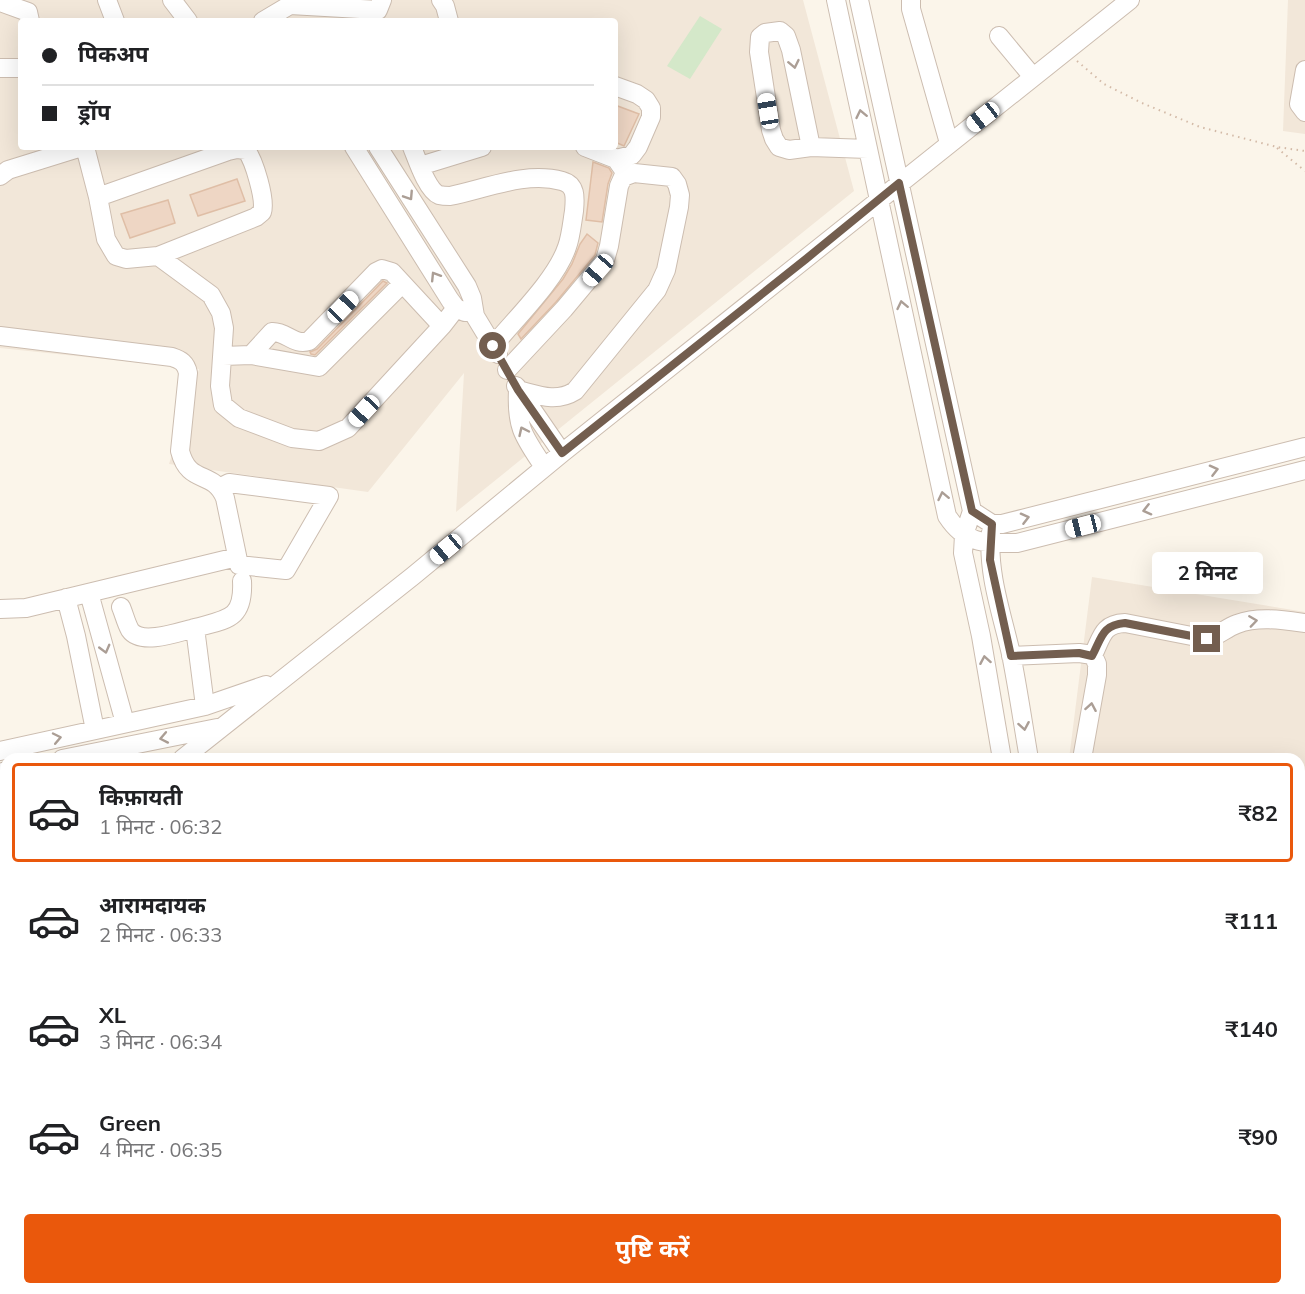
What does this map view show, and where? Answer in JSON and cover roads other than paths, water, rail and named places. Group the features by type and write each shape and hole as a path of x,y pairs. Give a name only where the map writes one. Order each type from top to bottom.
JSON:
{"street":[{"path":"107,0 114,18"},
{"path":"172,0 186,18"},
{"path":"267,18 288,2 378,10 382,0"},
{"path":"836,0 947,516 956,529 974,540 990,543 1017,543 1305,470"},
{"path":"859,0 972,511 964,535 963,553 979,627 1001,753"},
{"path":"911,0 911,9 949,143"},
{"path":"190,753 1130,0"},
{"path":"0,2 28,12 29,18"},
{"path":"811,147 791,50 786,36 780,31 765,33 760,37 758,43 774,139 779,147 789,150 811,147 868,149"},
{"path":"999,36 1033,77"},
{"path":"0,68 18,68"},
{"path":"1305,70 1299,104 1305,112"},
{"path":"616,159 632,154 638,147 651,117 651,108 646,100 638,94 618,87"},
{"path":"0,176 8,170 73,150"},
{"path":"84,150 98,197 106,239 116,256 126,259 158,256 256,217 262,212 264,202 251,156 246,150"},
{"path":"98,197 232,150"},
{"path":"362,150 456,308 475,316"},
{"path":"380,150 466,286 472,297 475,316 518,390 562,453"},
{"path":"413,150 432,189 439,195 450,196 520,180 542,178 564,182 573,189 576,197 567,249 540,290 493,346"},
{"path":"420,166 472,150"},
{"path":"507,370 564,309 605,260 618,186 623,177 623,167 616,159 593,150"},
{"path":"518,390 554,399 565,397 575,391 657,290 666,270 679,207 680,195 677,184 672,177 634,173 623,177"},
{"path":"158,256 211,295 221,313 224,328 219,386 223,405 239,418 292,438 319,441 348,428 456,308"},
{"path":"251,356 272,332 277,332 297,342 309,341 382,269 392,272 442,326"},
{"path":"223,356 251,356 319,367 402,284"},
{"path":"0,336 180,360 187,365 180,438 182,461 189,471 212,481 220,488 225,498 239,565 286,570 329,496 229,483 220,488"},
{"path":"518,390 518,423 544,467"},
{"path":"972,511 992,524 1002,524 1305,447"},
{"path":"992,524 990,543 993,576 1011,656 1028,753"},
{"path":"0,609 26,608 237,557"},
{"path":"121,607 131,632 150,639 227,619 239,609 243,597 242,581"},
{"path":"89,592 125,723"},
{"path":"66,598 95,730"},
{"path":"1092,656 1106,628 1113,624 1125,623 1207,639 1218,636 1236,624 1251,621 1277,619 1305,623"},
{"path":"979,627 1004,625"},
{"path":"195,628 205,706"},
{"path":"1011,656 1079,653 1092,656 1097,664 1097,675 1083,753"},
{"path":"0,751 205,706 280,681"},
{"path":"991,694 1002,694 1017,687"},
{"path":"92,753 222,727"}]}
